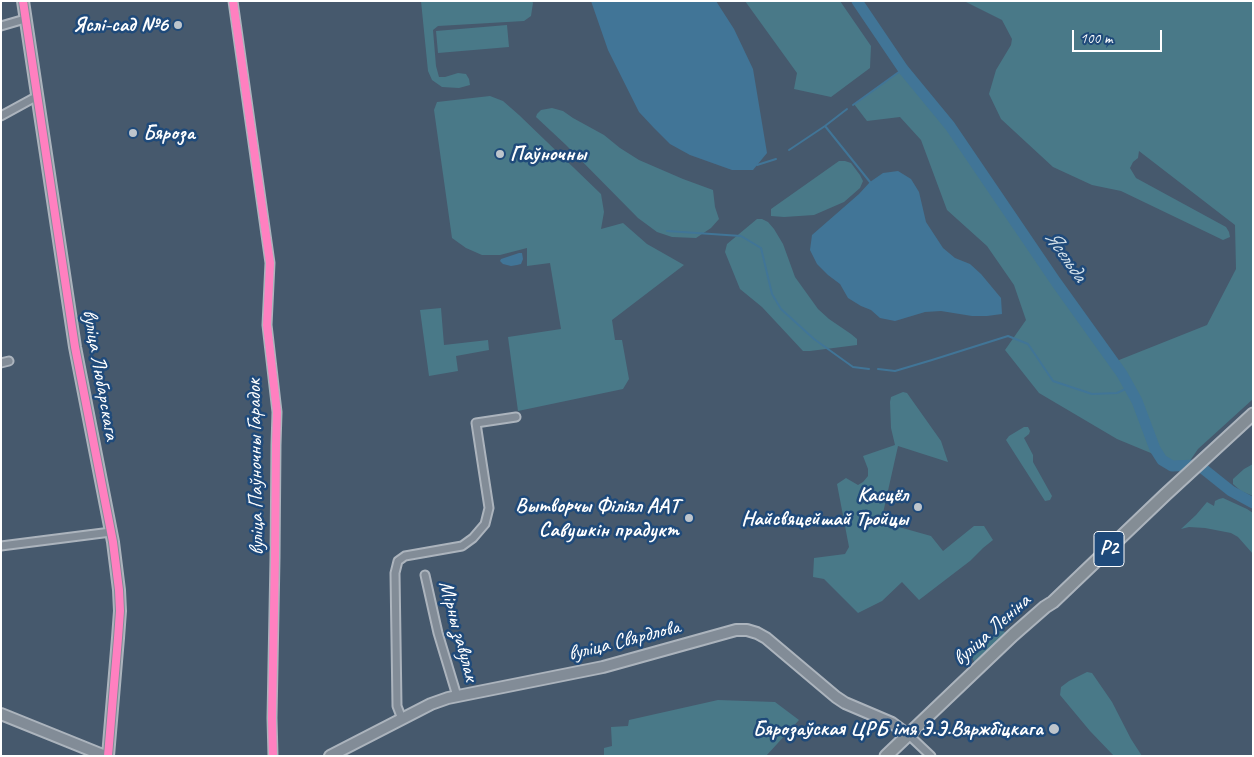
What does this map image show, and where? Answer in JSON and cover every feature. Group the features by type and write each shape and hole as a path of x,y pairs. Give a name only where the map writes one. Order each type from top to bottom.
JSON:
{"main road":[{"name":"вуліца Леніна","path":"886,756 911,737 1042,616 1053,602 1253,414"},
{"name":"вуліца Леніна","path":"895,756 911,737"}],"street":[{"name":"вуліца Любарскага","path":"23,1 75,347 111,532 119,590 120,611 107,756"},
{"name":"вуліца Паўночны Гарадок","path":"233,1 270,263 267,325 277,412 273,756"},
{"path":"1,26 25,20"},
{"path":"1,116 37,98"},
{"path":"1,363 9,361"},
{"path":"402,719 397,706 395,574 398,561 405,556 462,546 473,538 484,524 489,508 476,423 516,417"},
{"path":"1,546 111,532"},
{"name":"Мірны завулак","path":"425,575 438,633 457,696"},
{"name":"вуліца Свярдлова","path":"330,756 431,704 457,696 603,667 736,630 747,630 766,638 836,697 845,703 892,722 911,737"},
{"path":"1,714 107,756"},
{"path":"911,737 931,756"}],"shaded area":[{"path":"421,1 532,1 533,3 531,16 524,21 438,26 433,30 436,66 439,77 458,73 466,74 470,85 459,88 442,87 432,80 428,71"},
{"path":"591,1 716,1 734,29 753,69 767,153 753,170 732,170 690,155 670,144 654,128 639,112 608,50"},
{"path":"745,1 840,1 871,46 870,68 831,97 794,89 797,73"},
{"path":"964,1 1253,1 1253,399 1198,449 1187,465 1167,464 1158,456 1117,439 1039,393 1005,350 1026,320 1014,285 987,246 947,210 921,140 900,117 867,121 854,104 903,69 950,126 1056,282 1114,362 1207,325 1236,269 1235,225 1139,151 1138,158 1130,168 1136,178 1226,227 1230,237 1223,240 1121,191 1092,185 1053,167 1001,119 989,94 996,70 1011,45 1012,39 1002,20"},
{"path":"507,25 509,47 438,53 436,31"},
{"path":"490,96 503,101 519,115 601,194 604,212 601,229 623,223 647,244 684,265 612,320 615,340 622,340 629,379 623,389 518,411 508,337 561,329 550,263 527,266 527,248 500,255 482,255 466,248 452,238 434,110 437,102"},
{"path":"552,108 563,111 604,135 639,160 713,190 719,219 711,228 696,238 672,237 657,232 638,218 536,117 541,110"},
{"path":"839,161 851,163 863,181 860,188 844,202 814,215 771,216 771,209"},
{"path":"898,171 911,179 919,192 926,222 943,248 955,258 970,264 981,274 1001,298 1002,314 972,316 941,311 925,312 895,321 880,318 871,310 848,298 840,284 817,264 810,250 812,235 870,182 883,173"},
{"path":"757,219 768,222 774,229 783,244 795,277 818,309 857,339 857,345 803,351 762,307 740,289 725,252 727,244"},
{"path":"522,253 523,259 521,264 511,266 500,261 501,259"},
{"path":"441,308 444,345 488,340 489,350 456,356 458,371 429,376 420,310"},
{"path":"903,392 907,393 941,441 948,462 898,446 881,522 931,536 943,551 974,526 984,526 993,540 970,561 919,600 902,582 882,601 858,613 824,579 813,577 814,558 845,554 849,547 837,484 846,478 858,485 863,482 868,476 868,469 863,456 895,445 891,428 890,402 891,397"},
{"path":"1024,427 1028,427 1030,431 1024,438 1033,455 1033,462 1052,496 1050,500 1045,501 1006,440"},
{"path":"1253,464 1253,496 1241,491 1233,484 1233,479"},
{"path":"1223,498 1253,513 1253,554 1238,537 1231,533 1205,528 1189,527 1181,529 1207,502 1214,506 1215,501"},
{"path":"1001,630 1005,632 1006,638 976,663 974,662 972,656"},
{"path":"1087,672 1092,673 1112,702 1142,756 1114,756 1060,695 1061,687"},
{"path":"718,700 775,702 799,720 766,756 604,756 604,748 612,746 611,727 628,726 629,720"}],"waterway":[{"name":"Ясельда","path":"857,1 903,69 950,126 1056,282 1122,374 1137,401 1155,449 1162,460 1172,466 1196,465 1201,467 1231,491 1253,503"},
{"path":"853,105 903,69"},
{"path":"789,150 847,109"},
{"path":"825,126 870,182"},
{"path":"757,165 776,159"},
{"path":"667,231 741,236 761,248 772,294 781,309 814,339 853,367 869,369"},
{"path":"878,369 895,371 1008,336 1028,344 1053,381 1092,394 1117,393 1130,387"}],"cycle path":[{"path":"23,1 75,347 113,542 119,590 120,611 108,756"},
{"path":"233,1 270,263 267,325 277,412 273,756"}],"place":[{"name":"Яслі-сад №6","path":"178,25"},
{"name":"Бяроза","path":"133,133"},
{"name":"Паўночны","path":"500,154"},
{"name":"Касцёл Найсвяцейшай Тройцы","path":"918,507"},
{"name":"Вытворчы Філіял ААТ Савушкін прадукт","path":"689,518"},
{"name":"Бярозаўская ЦРБ імя Э.Э.Вяржбіцкага","path":"1054,729"}]}
